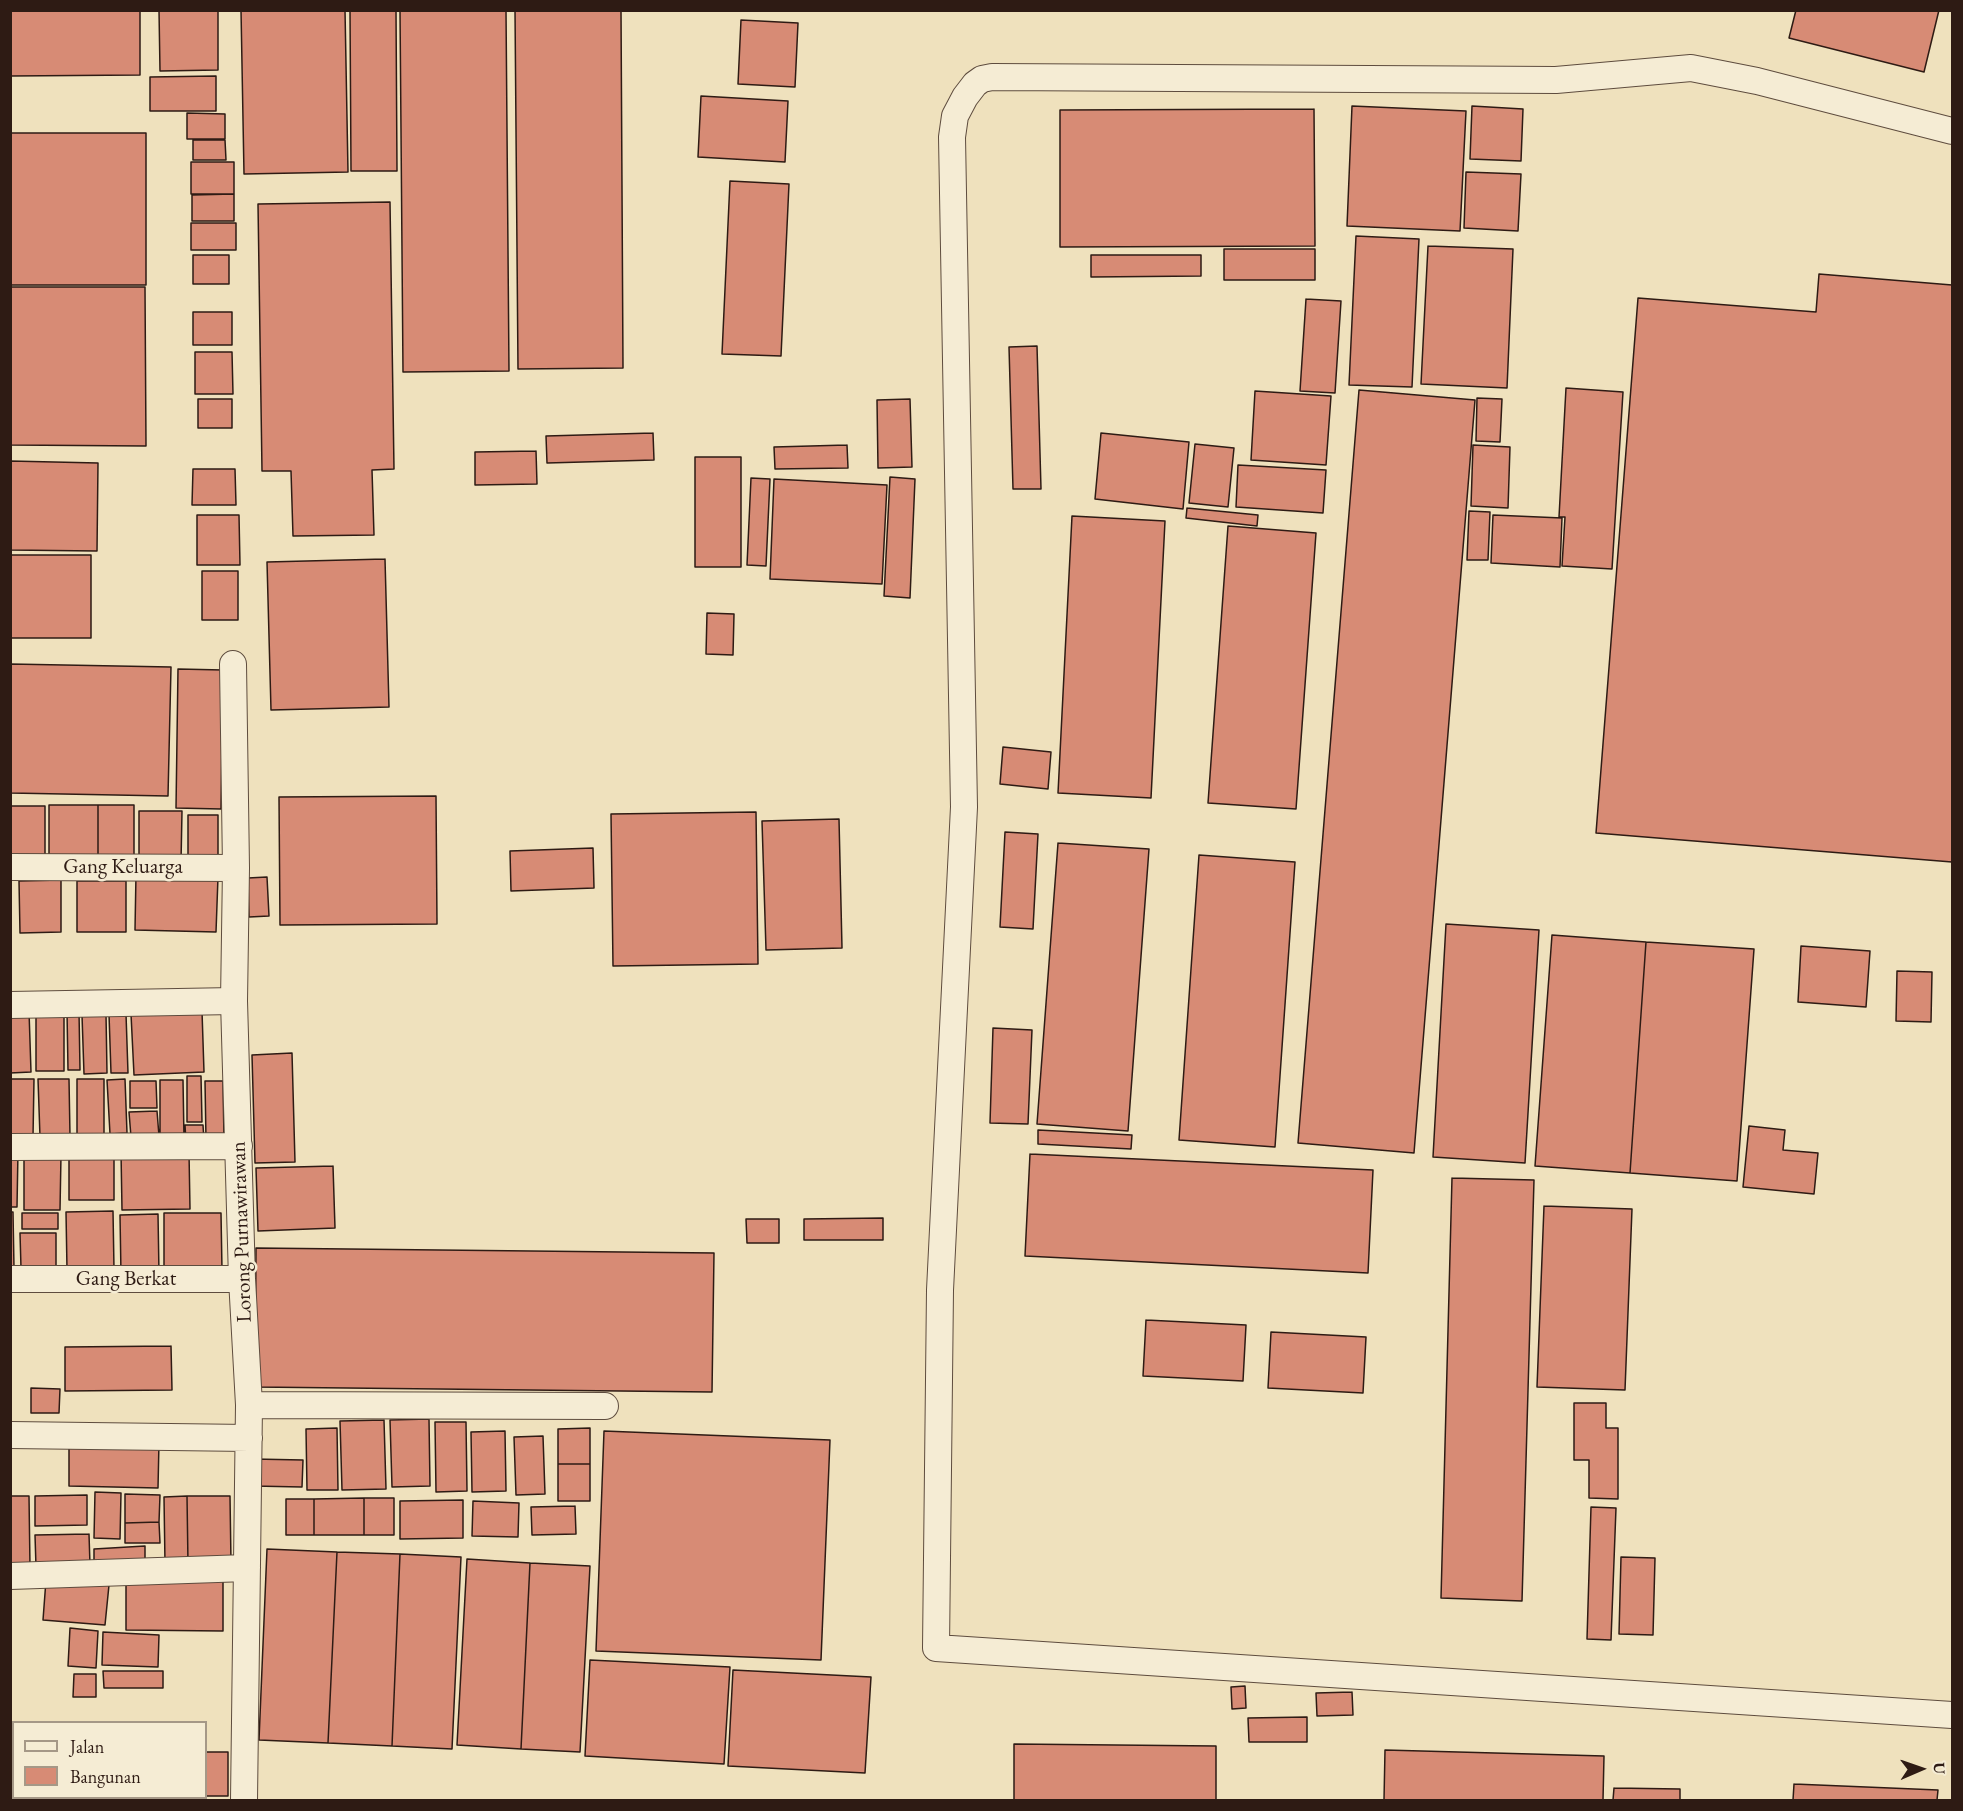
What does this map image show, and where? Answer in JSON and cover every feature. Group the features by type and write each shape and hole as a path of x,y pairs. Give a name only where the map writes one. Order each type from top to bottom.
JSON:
{"street":[{"path":"1953,131 1757,81 1691,68 1556,80 992,77 982,79 975,84 965,97 955,116 952,137 964,807 940,1290 936,1635 936,1648 1953,1715"},
{"name":"Lorong Purnawirawan","path":"233,664 236,868 234,1001 242,1279 249,1405 244,1800"},
{"name":"Gang Keluarga","path":"10,867 236,868"},
{"path":"10,1005 234,1001"},
{"path":"10,1148 239,1146"},
{"name":"Gang Berkat","path":"10,1279 242,1279"},
{"path":"249,1405 605,1406"},
{"path":"10,1435 249,1438"},
{"path":"10,1576 247,1568"}],"building":[{"path":"10,10 140,10 140,75 10,76"},
{"path":"159,10 218,10 218,70 160,71"},
{"path":"241,10 345,10 348,172 244,174"},
{"path":"350,10 396,10 397,171 351,171"},
{"path":"400,10 506,10 509,371 403,372"},
{"path":"515,10 621,10 623,368 518,369"},
{"path":"1796,10 1939,10 1924,72 1789,38"},
{"path":"741,20 798,23 795,87 738,84"},
{"path":"216,76 216,111 150,111 150,77"},
{"path":"701,96 788,101 785,162 698,157"},
{"path":"1352,106 1466,111 1460,231 1347,226"},
{"path":"1472,106 1523,109 1521,161 1470,159"},
{"path":"1314,109 1315,246 1060,247 1060,110"},
{"path":"187,113 225,114 225,139 187,139"},
{"path":"10,133 146,133 146,285 10,285"},
{"path":"193,140 225,140 226,160 193,160"},
{"path":"191,162 234,162 234,194 191,194"},
{"path":"1466,172 1521,174 1518,231 1464,228"},
{"path":"730,181 789,184 781,356 722,354"},
{"path":"234,194 234,221 192,221 192,195"},
{"path":"390,202 394,469 372,470 374,535 293,536 291,471 262,471 258,204"},
{"path":"191,223 236,223 236,250 191,250"},
{"path":"1356,236 1419,239 1412,387 1349,385"},
{"path":"1428,246 1513,249 1507,388 1421,384"},
{"path":"1224,249 1315,249 1315,280 1224,280"},
{"path":"193,255 229,255 229,284 193,284"},
{"path":"1091,255 1201,255 1201,276 1091,277"},
{"path":"1819,274 1952,285 1952,862 1596,833 1638,298 1816,312"},
{"path":"10,287 145,287 146,446 10,445"},
{"path":"1306,299 1341,301 1335,393 1300,391"},
{"path":"193,312 232,312 232,345 193,345"},
{"path":"1037,346 1041,489 1013,489 1009,347"},
{"path":"195,352 232,352 233,394 195,394"},
{"path":"1566,388 1623,392 1612,569 1562,566 1565,517 1559,517"},
{"path":"1359,390 1475,400 1414,1153 1298,1143"},
{"path":"1255,391 1331,396 1326,465 1251,460"},
{"path":"1477,398 1502,399 1500,442 1476,441"},
{"path":"198,399 232,399 232,428 198,428"},
{"path":"910,399 912,467 878,468 877,400"},
{"path":"653,433 654,460 547,463 546,436"},
{"path":"1101,433 1189,442 1183,509 1095,499"},
{"path":"1195,444 1234,448 1228,507 1189,503"},
{"path":"847,445 848,468 775,469 774,447"},
{"path":"1473,445 1510,447 1508,508 1471,506"},
{"path":"536,451 537,484 475,485 475,452"},
{"path":"695,457 741,457 741,567 695,567"},
{"path":"10,461 98,463 97,551 10,550"},
{"path":"1238,465 1326,470 1323,513 1236,507"},
{"path":"193,469 235,469 236,505 192,505"},
{"path":"890,477 915,479 910,598 884,596"},
{"path":"751,478 770,479 766,566 747,565"},
{"path":"774,479 887,485 882,584 770,579"},
{"path":"1187,508 1258,515 1257,526 1186,518"},
{"path":"1469,511 1490,512 1488,560 1467,560"},
{"path":"197,515 239,515 240,565 197,565"},
{"path":"1493,515 1562,518 1560,567 1491,563"},
{"path":"1072,516 1165,521 1151,798 1058,793"},
{"path":"1228,526 1316,533 1296,809 1208,803"},
{"path":"10,555 91,555 91,638 10,638"},
{"path":"385,559 389,707 271,710 267,562"},
{"path":"202,571 238,571 238,620 202,620"},
{"path":"707,613 734,614 733,655 706,654"},
{"path":"10,664 171,667 168,796 10,793"},
{"path":"178,669 223,670 221,809 176,808"},
{"path":"1003,747 1051,752 1048,789 1000,784"},
{"path":"436,796 437,924 280,925 279,797"},
{"path":"49,805 98,805 98,861 49,861"},
{"path":"98,805 134,805 134,861 98,861"},
{"path":"10,806 45,806 45,863 10,863"},
{"path":"139,811 182,811 181,863 139,863"},
{"path":"756,812 758,964 613,966 611,814"},
{"path":"188,815 218,815 218,859 188,859"},
{"path":"839,819 842,948 766,950 762,821"},
{"path":"1005,832 1038,834 1033,929 1000,927"},
{"path":"1058,843 1149,849 1128,1131 1037,1124"},
{"path":"593,848 594,888 511,891 510,851"},
{"path":"1199,855 1295,862 1275,1147 1179,1140"},
{"path":"136,874 218,877 216,932 135,930"},
{"path":"267,877 269,916 249,917 248,878"},
{"path":"61,880 61,932 20,933 19,881"},
{"path":"77,881 126,881 126,932 77,932"},
{"path":"1446,924 1539,930 1525,1163 1433,1157"},
{"path":"1552,935 1646,942 1630,1173 1535,1166"},
{"path":"1646,942 1754,949 1737,1181 1630,1173"},
{"path":"1801,946 1870,951 1866,1007 1798,1002"},
{"path":"1897,971 1932,972 1931,1022 1896,1021"},
{"path":"36,1008 64,1008 64,1071 36,1071"},
{"path":"10,1011 29,1011 31,1072 10,1073"},
{"path":"67,1011 79,1011 80,1070 68,1070"},
{"path":"202,1011 204,1072 134,1075 131,1014"},
{"path":"106,1014 107,1073 84,1074 82,1015"},
{"path":"109,1014 126,1014 128,1073 111,1073"},
{"path":"993,1028 1032,1030 1028,1124 990,1123"},
{"path":"292,1053 295,1162 255,1163 252,1055"},
{"path":"187,1076 201,1076 202,1122 187,1122"},
{"path":"10,1079 34,1079 33,1137 10,1137"},
{"path":"38,1079 69,1079 70,1136 40,1137"},
{"path":"77,1079 104,1079 104,1137 77,1137"},
{"path":"125,1079 127,1133 110,1134 107,1080"},
{"path":"160,1080 183,1080 184,1139 160,1139"},
{"path":"130,1081 156,1081 157,1108 130,1108"},
{"path":"205,1081 223,1081 224,1140 206,1140"},
{"path":"157,1111 159,1136 131,1137 129,1112"},
{"path":"185,1125 203,1125 204,1141 186,1142"},
{"path":"1749,1126 1785,1130 1783,1150 1818,1153 1814,1194 1743,1187"},
{"path":"1038,1130 1132,1135 1131,1149 1038,1144"},
{"path":"10,1151 18,1151 17,1207 10,1207"},
{"path":"69,1152 114,1152 114,1200 69,1200"},
{"path":"121,1152 189,1152 190,1209 122,1210"},
{"path":"1030,1154 1373,1170 1368,1273 1025,1256"},
{"path":"24,1155 61,1155 60,1210 24,1210"},
{"path":"333,1166 335,1228 258,1231 256,1168"},
{"path":"1452,1178 1534,1180 1522,1601 1441,1598"},
{"path":"1544,1206 1632,1209 1625,1390 1537,1387"},
{"path":"113,1211 114,1269 67,1270 66,1212"},
{"path":"10,1212 13,1212 14,1268 10,1268"},
{"path":"22,1213 58,1213 58,1229 22,1229"},
{"path":"164,1213 221,1213 222,1270 164,1271"},
{"path":"158,1214 159,1274 121,1275 120,1215"},
{"path":"883,1218 883,1240 804,1240 804,1219"},
{"path":"746,1219 779,1219 779,1243 747,1243"},
{"path":"20,1233 56,1233 56,1268 21,1268"},
{"path":"256,1248 714,1253 712,1392 255,1387"},
{"path":"1146,1320 1246,1325 1243,1381 1143,1376"},
{"path":"1271,1332 1366,1337 1363,1393 1268,1388"},
{"path":"171,1346 172,1390 65,1391 65,1347"},
{"path":"31,1388 60,1389 59,1413 31,1413"},
{"path":"1574,1403 1606,1403 1606,1428 1618,1428 1618,1499 1589,1498 1589,1460 1574,1460"},
{"path":"429,1419 430,1486 392,1487 390,1420"},
{"path":"384,1420 386,1489 342,1490 340,1421"},
{"path":"435,1422 466,1422 467,1491 436,1492"},
{"path":"337,1428 338,1490 307,1490 306,1429"},
{"path":"590,1428 590,1464 558,1464 558,1429"},
{"path":"505,1431 506,1491 472,1492 471,1432"},
{"path":"604,1431 830,1440 821,1660 596,1651"},
{"path":"543,1436 545,1494 516,1495 514,1437"},
{"path":"69,1441 159,1442 158,1488 69,1486"},
{"path":"253,1459 303,1460 302,1487 253,1486"},
{"path":"558,1464 590,1464 590,1501 558,1501"},
{"path":"95,1492 121,1493 120,1539 94,1538"},
{"path":"125,1494 160,1495 159,1522 125,1523"},
{"path":"87,1495 87,1525 35,1526 35,1496"},
{"path":"10,1496 29,1496 30,1567 10,1567"},
{"path":"187,1496 188,1564 165,1564 164,1497"},
{"path":"187,1496 230,1496 231,1563 188,1564"},
{"path":"364,1498 364,1535 314,1535 314,1499"},
{"path":"364,1498 394,1498 394,1535 364,1535"},
{"path":"286,1499 314,1499 314,1535 286,1535"},
{"path":"463,1500 463,1538 400,1539 400,1501"},
{"path":"473,1501 519,1503 518,1537 472,1536"},
{"path":"575,1506 576,1534 532,1535 531,1507"},
{"path":"1591,1507 1616,1508 1611,1640 1587,1639"},
{"path":"159,1522 160,1543 125,1543 125,1523"},
{"path":"89,1534 90,1565 36,1567 35,1535"},
{"path":"145,1546 145,1564 94,1566 94,1549"},
{"path":"267,1549 337,1552 328,1743 259,1740"},
{"path":"337,1552 400,1554 392,1746 328,1743"},
{"path":"400,1554 461,1557 452,1749 392,1746"},
{"path":"1621,1557 1655,1558 1653,1635 1619,1634"},
{"path":"467,1559 530,1563 521,1749 457,1745"},
{"path":"530,1563 590,1566 580,1752 521,1749"},
{"path":"126,1577 223,1578 223,1631 126,1630"},
{"path":"46,1580 109,1585 105,1625 43,1620"},
{"path":"70,1628 98,1631 96,1668 68,1666"},
{"path":"103,1632 159,1635 158,1667 102,1665"},
{"path":"590,1660 730,1667 724,1764 585,1756"},
{"path":"733,1670 871,1677 865,1773 728,1766"},
{"path":"103,1671 163,1671 163,1688 104,1688"},
{"path":"74,1674 96,1674 96,1697 73,1697"},
{"path":"1245,1686 1246,1708 1232,1709 1231,1687"},
{"path":"1352,1692 1353,1715 1317,1716 1316,1693"},
{"path":"1307,1717 1307,1742 1249,1742 1248,1718"},
{"path":"1014,1744 1216,1746 1216,1800 1014,1800"},
{"path":"1385,1750 1604,1756 1603,1800 1384,1800"},
{"path":"207,1752 228,1752 228,1796 207,1796"},
{"path":"1794,1784 1938,1790 1937,1800 1793,1800"},
{"path":"1614,1788 1680,1789 1680,1800 1613,1800"},
{"path":"10,1791 12,1791 12,1799 38,1799 38,1800 10,1800"}]}
